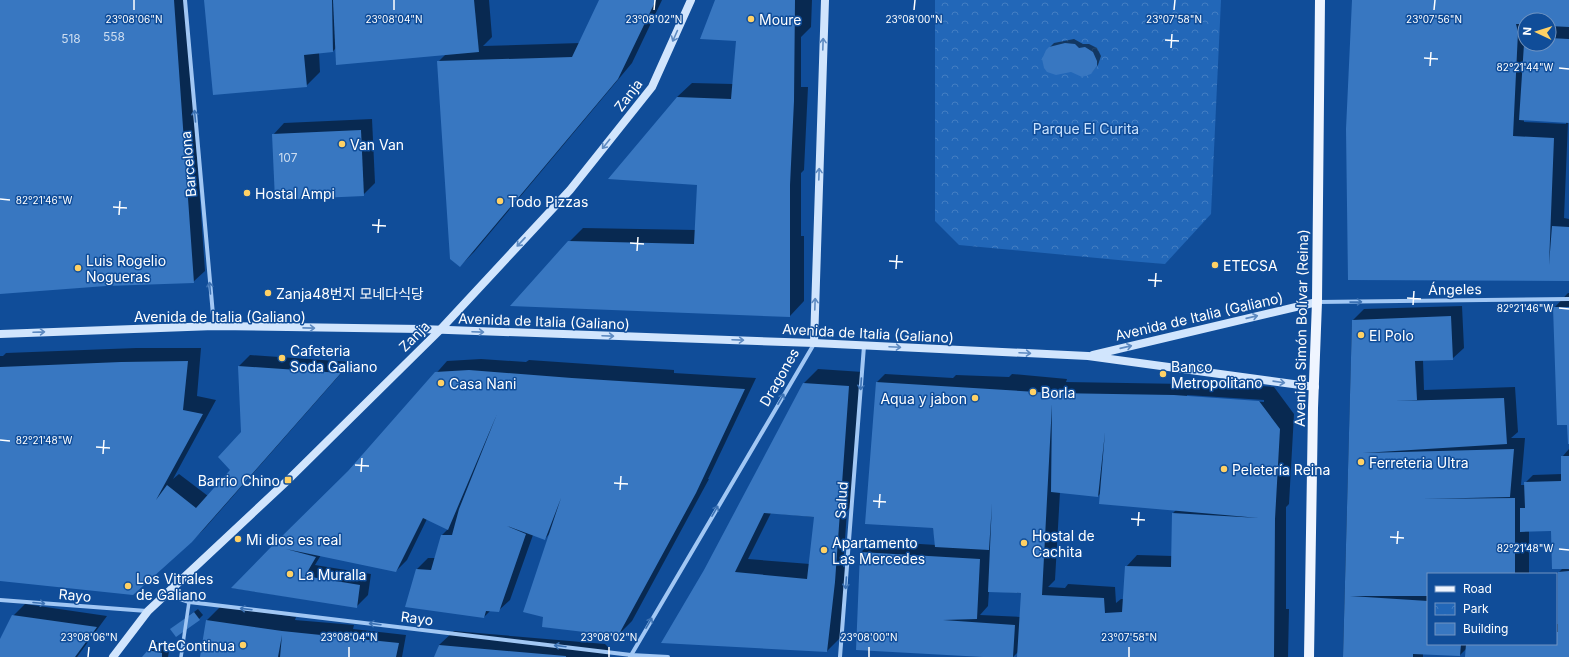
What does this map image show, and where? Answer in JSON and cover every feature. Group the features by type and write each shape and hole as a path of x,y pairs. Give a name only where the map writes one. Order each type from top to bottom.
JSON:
{"main road":[{"name":"Zanja","path":"112,657 148,612 165,594 288,480 439,330 570,190 652,87 691,0"},
{"name":"Dragones","path":"814,342 825,0"},
{"name":"Avenida Simón Bolívar (Reina)","path":"1309,657 1317,302 1320,0"},
{"name":"Avenida de Italia (Galiano)","path":"1088,356 1317,302"},
{"name":"Avenida de Italia (Galiano)","path":"0,334 214,326 439,330 814,342 1088,356 1315,387"}],"street":[{"name":"Barcelona","path":"185,0 214,326"},
{"name":"Ángeles","path":"1317,302 1569,299"},
{"name":"Dragones","path":"630,656 814,342"},
{"name":"Salud","path":"840,657 864,345"},
{"name":"Rayo","path":"165,594 189,602 630,656 668,657"},
{"name":"Rayo","path":"0,600 148,612"},
{"path":"181,657 189,602"}],"green space":[{"name":"Parque El Curita","path":"935,0 1221,0 1211,214 1165,264 959,245 935,221"}],"building":[{"path":"0,0 174,0 194,283 106,286 0,294"},
{"path":"204,0 332,0 333,52 304,55 307,87 213,95"},
{"path":"333,0 474,0 479,52 336,65"},
{"path":"599,0 656,0 618,79 460,267 450,259 437,61 572,57"},
{"path":"715,0 795,0 794,101 790,185 790,317 510,306 568,241 694,244 697,185 608,179 677,97 731,99 736,41 700,39"},
{"path":"1352,0 1569,0 1569,27 1557,26 1557,12 1517,12 1517,52 1513,136 1554,138 1549,265 1552,226 1569,227 1569,281 1348,280 1346,129"},
{"path":"1557,38 1569,39 1569,123 1519,120 1523,52 1557,52"},
{"path":"1065,43 1075,44 1079,48 1085,47 1093,52 1097,61 1097,66 1091,74 1082,77 1071,72 1056,75 1047,72 1044,68 1042,59 1046,50 1049,47"},
{"path":"361,130 364,196 275,200 272,134"},
{"path":"1553,307 1569,307 1569,444 1567,425 1557,425"},
{"path":"1451,316 1453,360 1415,361 1417,400 1395,401 1504,398 1507,444 1363,453 1514,449 1510,497 1422,499 1515,498 1515,573 1427,573 1427,596 1350,596 1427,601 1427,645 1461,645 1460,656 1413,654 1413,657 1343,657 1352,320"},
{"path":"188,361 183,410 203,414 156,500 167,485 196,508 230,470 218,457 241,432 238,366 341,373 192,542 133,595 0,581 0,367"},
{"path":"469,370 745,389 696,493 618,636 542,627 543,617 523,612 561,498 545,540 507,526 526,534 499,612 486,611 484,618 405,607 416,569 431,570 441,535 452,535 459,509 497,414 448,530 423,518 396,572 286,549 316,557 305,576 360,585 357,608 231,588 348,471 435,372"},
{"path":"876,382 1053,393 1174,395 1259,401 1280,429 1275,519 1274,657 1017,657 1021,593 988,592 992,503 989,550 935,547 933,528 865,524","holes":["1052,404 1051,492 1098,497 1105,432 1099,504 1259,518 1172,513 1171,567 1125,566 1122,612 1105,613 1104,598 1042,595"]},
{"path":"803,383 849,386 835,582 827,652 661,643 704,570","holes":["764,513 814,517 807,579 735,572"]},
{"path":"1561,456 1569,456 1569,569 1552,569 1551,531 1520,532 1520,508 1525,508 1524,482 1561,481"},
{"path":"860,552 980,559 977,619 943,620 1015,625 1013,657 983,657 856,650"},
{"path":"1569,571 1569,657 1465,657 1466,645 1557,645 1558,572"},
{"path":"194,612 200,620 176,637 170,629"},
{"path":"12,615 97,627 75,657 0,657 0,639"},
{"path":"206,620 282,631 399,643 396,657 280,657 282,635 278,657 200,657"},
{"path":"439,645 566,656 566,657 434,657"},
{"path":"148,650 162,653 162,657 142,657"}],"place":[{"name":"Moure","path":"751,19"},
{"name":"Van Van","path":"342,144"},
{"name":"Hostal Ampi","path":"247,193"},
{"name":"Todo Pizzas","path":"500,201"},
{"name":"ETECSA","path":"1215,265"},
{"name":"Luis Rogelio Nogueras","path":"78,268"},
{"name":"Zanja48번지 모네다식당","path":"268,293"},
{"name":"El Polo","path":"1361,335"},
{"name":"Cafeteria Soda Galiano","path":"282,358"},
{"name":"Banco Metropolitano","path":"1163,374"},
{"name":"Casa Nani","path":"441,383"},
{"name":"Borla","path":"1033,392"},
{"name":"Aqua y jabon","path":"975,398"},
{"name":"Ferreteria Ultra","path":"1361,462"},
{"name":"Peletería Reina","path":"1224,469"},
{"name":"Barrio Chino","path":"288,480"},
{"name":"Mi dios es real","path":"238,539"},
{"name":"Hostal de Cachita","path":"1024,543"},
{"name":"Apartamento Las Mercedes","path":"824,550"},
{"name":"La Muralla","path":"290,574"},
{"name":"Los Vitrales de Galiano","path":"128,586"},
{"name":"ArteContinua","path":"243,645"}]}
